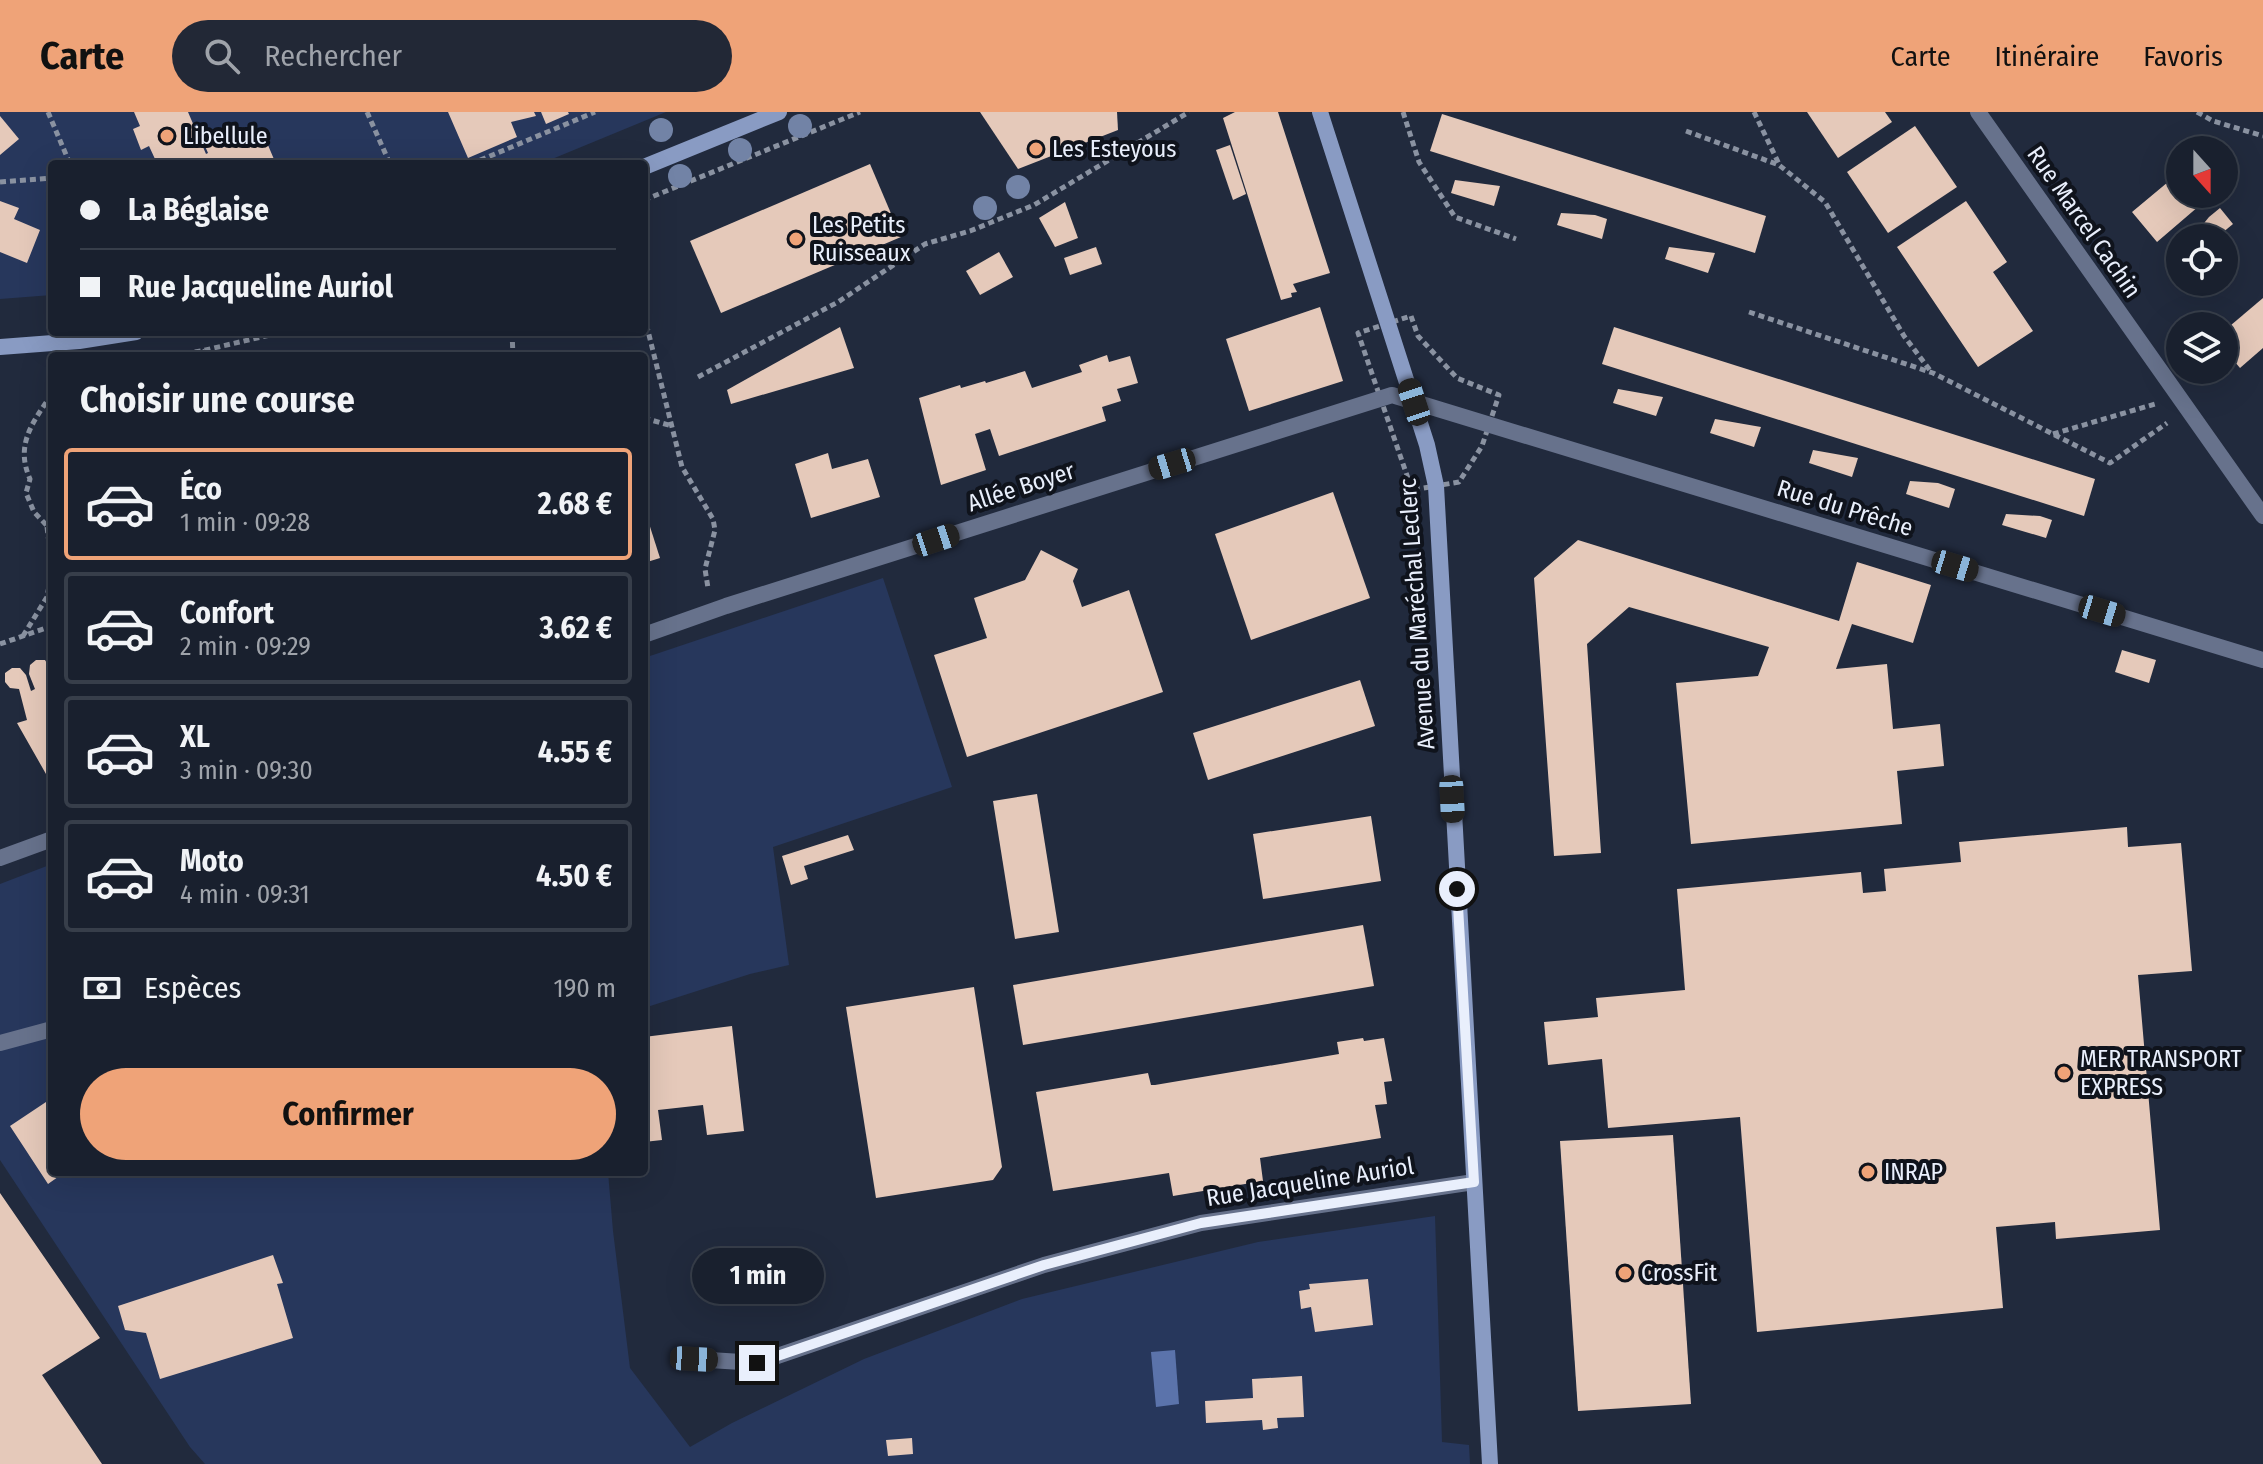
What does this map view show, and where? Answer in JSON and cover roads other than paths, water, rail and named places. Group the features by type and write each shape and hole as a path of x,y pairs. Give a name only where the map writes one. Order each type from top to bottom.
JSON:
{"street":[{"path":"648,165 758,116 779,112"},
{"name":"Avenue du Maréchal Leclerc","path":"1320,112 1414,402 1436,486 1490,1464"},
{"name":"Rue Marcel Cachin","path":"1978,112 2183,403 2261,507"},
{"path":"0,347 111,336"},
{"name":"Allée Boyer","path":"648,634 1379,398 1392,395 1414,402"},
{"name":"Rue du Prêche","path":"1414,402 2263,660"},
{"path":"0,858 48,840"},
{"path":"0,1043 48,1030"},
{"name":"Rue Jacqueline Auriol","path":"694,1359 757,1363 1044,1265 1201,1223 1474,1182"}],"place":[{"name":"Libellule","path":"167,136"},
{"name":"Les Esteyous","path":"1036,149"},
{"name":"Les Petits Ruisseaux","path":"796,239"},
{"name":"MER TRANSPORT EXPRESS","path":"2064,1073"},
{"name":"INRAP","path":"1868,1172"},
{"name":"CrossFit","path":"1625,1273"}]}
